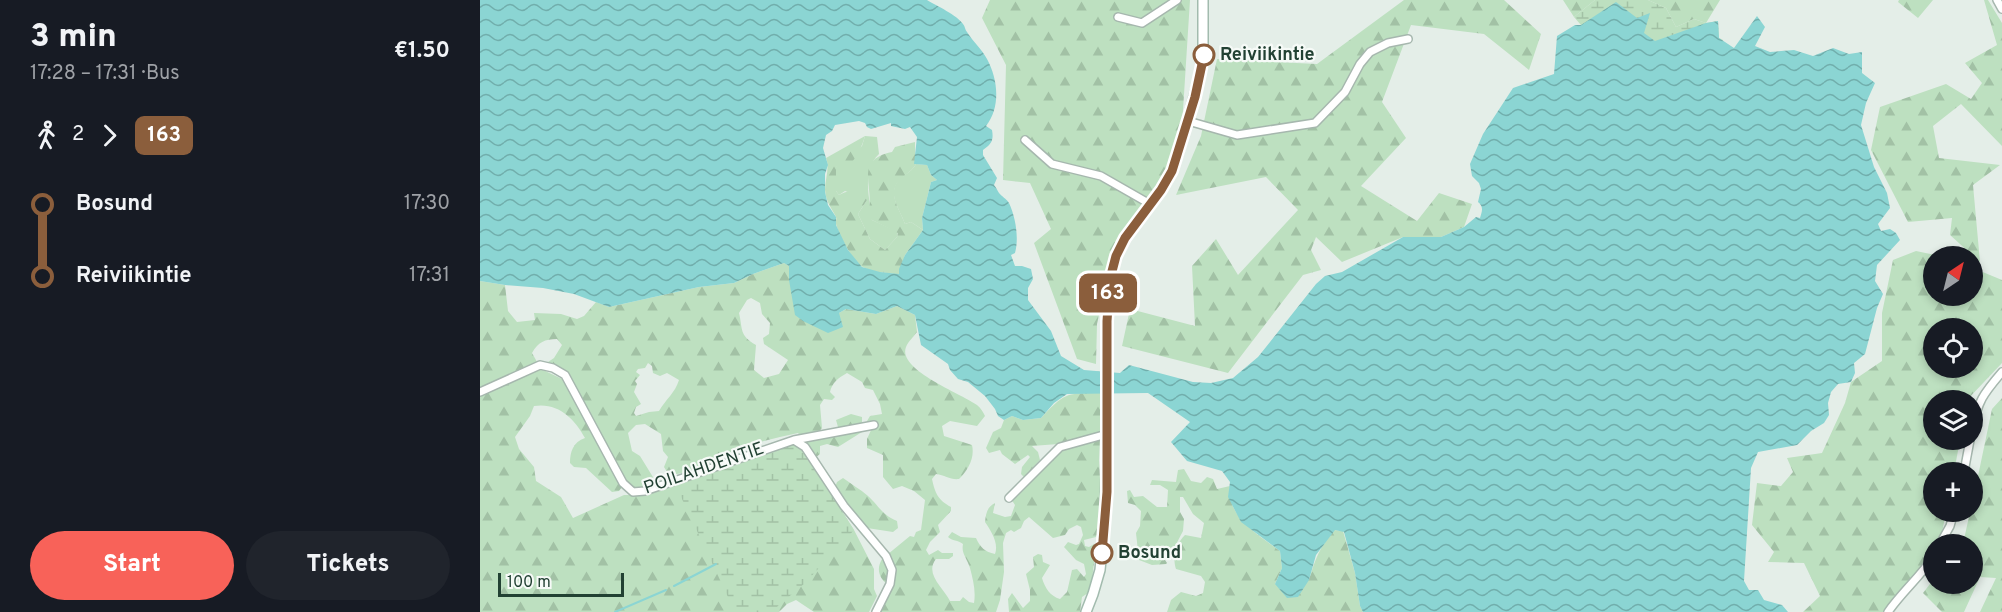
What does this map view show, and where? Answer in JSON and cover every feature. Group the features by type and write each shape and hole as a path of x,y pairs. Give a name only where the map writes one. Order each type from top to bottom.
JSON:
{"street":[{"path":"1118,17 1142,23 1177,0"},
{"path":"1086,612 1102,557 1107,492 1107,303 1113,267 1125,238 1172,171 1188,121 1204,55 1203,0"},
{"path":"1997,0 2002,9"},
{"path":"1188,121 1237,135 1315,123 1345,92 1360,64 1370,52 1389,43 1408,39"},
{"path":"1025,140 1052,164 1101,176 1150,204"},
{"name":"POILAHDENTIE","path":"480,392 540,365 560,371 565,375 623,483 633,492 645,491 794,440"},
{"path":"1983,394 2002,372"},
{"path":"794,440 874,425"},
{"path":"1009,498 1060,447 1107,434"},
{"path":"794,440 805,447 843,506 886,556 892,570 890,584 876,612"},
{"path":"1887,612 1923,572"}],"green space":[{"path":"990,0 1190,0 1182,126 1166,180 1114,248 1097,324 1096,364 1077,359 1034,243 1051,229 1030,183 1003,180 1006,65 982,18"},
{"path":"1404,0 1504,0 1541,34 1529,70 1484,34 1411,25 1382,102 1406,138 1361,186 1417,221 1439,193 1472,204 1464,227 1441,237 1403,237 1342,262 1316,237 1311,250 1321,270 1303,275 1228,373 1122,346 1130,309 1195,326 1192,266 1216,239 1238,275 1298,210 1266,177 1176,195 1201,136 1217,59 1317,64"},
{"path":"1563,0 1595,0 1574,17"},
{"path":"1595,0 1648,0 1666,8 1676,27 1694,19 1706,23 1718,21 1719,38 1723,40 1715,50 1593,39 1574,17"},
{"path":"1648,0 1720,0 1706,23 1694,19 1676,27 1666,8"},
{"path":"1899,0 1933,0 1918,18 1898,2"},
{"path":"1984,0 1988,0 2002,23 2002,146 1961,104 1933,126 1939,158 2000,165 1973,185 1979,246 1962,246 1950,235 1952,218 1908,222 1871,150 1880,107 1946,84 1971,99 1982,83 1965,63 1997,45"},
{"path":"865,136 877,137 879,154 873,161 868,177 872,220 898,232 897,237 885,250 870,239 858,214 867,200 845,191 839,195 836,191 836,167 862,146"},
{"path":"865,136 853,161 846,166 836,167 836,191 839,195 854,192 867,200 858,214 870,239 885,250 898,233 872,220 868,215 869,168 872,161 892,152 895,147 915,142 916,164 897,183 894,195 905,224 911,222 923,230 905,255 899,275 871,270 859,264 843,241 836,224 836,217 826,197 828,166 826,158"},
{"path":"916,164 927,165 931,175 937,180 931,182 922,218 923,230 911,222 905,224 894,195 896,183"},
{"path":"1916,251 1923,252 1923,306 1983,306 1983,272 2002,280 2002,363 1976,390 1923,390 1923,450 1958,450 1956,462 1923,462 1923,522 1944,522 1942,534 1923,534 1923,563 1889,612 1803,612 1820,596 1804,563 1768,562 1774,552 1752,525 1757,483 1781,486 1793,472 1787,458 1822,453 1845,403 1851,382 1882,361 1882,313 1893,260"},
{"path":"784,263 789,266 789,280 839,313 846,309 876,314 897,306 915,315 917,332 906,347 906,356 911,364 921,373 970,400 983,412 985,416 977,426 950,421 942,426 944,436 972,445 972,459 959,479 936,474 932,479 938,496 951,507 951,511 938,525 940,532 926,550 929,555 938,550 942,553 953,553 949,559 936,559 932,570 936,581 950,601 960,601 963,597 974,603 975,594 963,544 948,537 952,532 961,537 976,538 983,549 995,554 995,541 985,522 989,508 995,503 993,513 1005,517 1011,516 1015,505 1011,499 1058,452 1058,444 1032,446 1038,452 1040,460 1024,477 1021,474 1022,467 1030,457 1028,455 1015,464 1000,450 989,453 986,448 993,432 1001,428 1004,420 1012,416 1023,420 1041,418 1067,396 1102,393 1099,460 1101,500 1098,533 1096,537 1084,540 1085,546 1089,547 1094,544 1096,546 1092,580 1088,593 1082,597 1080,612 1009,612 1008,599 1012,593 1023,608 1030,601 1026,574 1034,567 1033,557 1038,554 1042,555 1043,562 1050,565 1042,578 1048,591 1056,598 1060,599 1067,592 1072,570 1077,569 1084,577 1086,574 1084,564 1076,560 1064,547 1068,542 1079,544 1083,535 1081,527 1077,525 1069,529 1065,535 1053,538 1029,517 1021,528 1006,533 1003,543 1004,572 996,612 877,612 888,585 879,573 880,563 910,536 914,537 916,532 921,530 925,500 914,491 902,486 893,489 883,477 883,455 867,448 867,439 872,428 867,421 870,416 882,414 880,404 873,390 865,388 862,382 847,373 832,386 830,392 835,397 832,400 824,399 820,405 822,428 818,433 847,427 838,427 836,420 851,414 862,417 862,432 838,447 827,444 820,446 820,454 815,458 798,433 750,445 698,468 669,475 664,467 668,457 663,451 661,434 645,424 636,425 628,433 632,451 640,456 656,482 652,486 639,490 630,487 625,482 599,430 568,377 545,364 554,358 562,345 557,339 542,342 532,353 541,369 562,379 573,395 622,487 619,491 612,492 586,468 574,467 570,463 573,448 585,438 581,431 571,418 558,409 543,405 534,406 530,416 515,437 519,449 534,467 536,481 561,497 573,518 624,495 640,495 792,443 801,447 854,530 874,569 874,589 877,596 869,612 814,612 796,600 787,604 779,612 480,612 480,281 505,285 508,311 517,322 535,320 534,313 561,314 577,319 584,316 596,302 609,307 699,287 734,283","holes":["751,298 760,303 762,314 770,323 769,334 763,338 764,344 788,360 779,374 764,378 754,370 756,345 744,335 739,313 747,300","648,363 652,366 653,373 660,376 667,373 679,380 659,411 636,416 634,413 636,407 641,404 634,392 637,384 635,381 640,375 636,372 638,369 645,368"]},
{"path":"2002,398 2002,612 1980,612 1996,578 1983,577 1983,534 1965,534 1968,522 1983,522 1983,462 1981,462 1992,409"},
{"path":"792,443 801,447 854,530 805,583 771,612 735,612 675,484"},
{"path":"1184,469 1191,481 1201,483 1207,477 1213,479 1217,489 1230,486 1233,507 1239,516 1254,532 1280,551 1282,568 1275,584 1309,580 1325,542 1334,530 1343,531 1363,612 1167,612 1171,600 1181,592 1196,596 1203,593 1205,582 1201,576 1176,569 1174,560 1177,547 1185,535 1201,538 1204,523 1193,514 1183,497 1180,497 1180,512 1184,519 1183,531 1171,554 1165,560 1167,563 1152,565 1139,560 1136,533 1140,526 1141,511 1135,505 1128,503 1127,491 1130,490 1134,497 1143,496 1157,507 1167,507 1168,490 1160,485 1150,485 1152,480 1176,482 1178,470"},
{"path":"843,478 868,496 887,516 897,521 898,528 893,532 867,528 835,487 837,482"},
{"path":"1924,594 1972,594 1964,612 1942,612"}],"water":[{"path":"480,0 927,0 956,17 985,55 994,75 996,102 986,126 992,130 993,137 990,144 983,150 983,155 997,178 994,185 1009,203 1013,215 1017,241 1015,253 1011,255 1015,266 1031,269 1033,279 1028,288 1028,300 1051,331 1061,356 1084,370 1120,373 1129,365 1193,382 1211,383 1233,378 1258,357 1316,284 1325,276 1342,272 1403,237 1441,237 1464,227 1476,217 1480,218 1482,207 1478,202 1481,189 1472,176 1470,164 1483,134 1513,88 1554,74 1557,36 1575,25 1581,25 1616,2 1637,18 1650,13 1644,33 1655,41 1718,21 1719,38 1734,48 1757,16 1765,27 1755,46 1770,52 1794,50 1813,56 1833,48 1849,54 1862,52 1862,73 1875,83 1866,103 1861,125 1874,167 1887,193 1890,208 1878,224 1881,231 1890,229 1900,240 1877,265 1875,281 1883,294 1865,354 1854,363 1855,373 1851,382 1838,384 1831,392 1828,403 1829,415 1824,423 1811,431 1797,445 1758,452 1751,468 1744,581 1749,590 1758,590 1764,600 1782,605 1788,612 1363,612 1344,532 1335,530 1316,555 1309,580 1298,597 1287,598 1275,584 1282,568 1280,551 1241,522 1228,497 1230,482 1222,471 1187,461 1171,442 1190,422 1148,393 1067,394 1054,403 1041,418 1023,420 1012,416 1004,420 998,416 985,396 968,382 958,379 948,364 921,345 915,315 897,306 876,314 846,309 839,313 843,327 828,333 803,321 795,315 789,266 784,263 734,283 699,287 609,307 574,294 480,281","holes":["859,121 871,129 891,123 891,126 905,129 910,127 917,137 914,164 927,165 931,175 937,180 931,182 922,218 923,230 905,255 899,274 862,267 848,250 836,225 836,217 828,205 825,192 825,174 828,165 823,148 826,135 835,125"]}],"waterway":[{"path":"674,586 716,564"},
{"path":"615,612 666,590"}],"bus line":[{"name":"163","path":"1102,553 1107,492 1107,321 1110,279 1116,256 1125,238 1161,190 1172,171 1195,97 1204,55"}],"place":[{"name":"Reiviikintie","path":"1204,55"},
{"name":"Bosund","path":"1102,553"}]}
